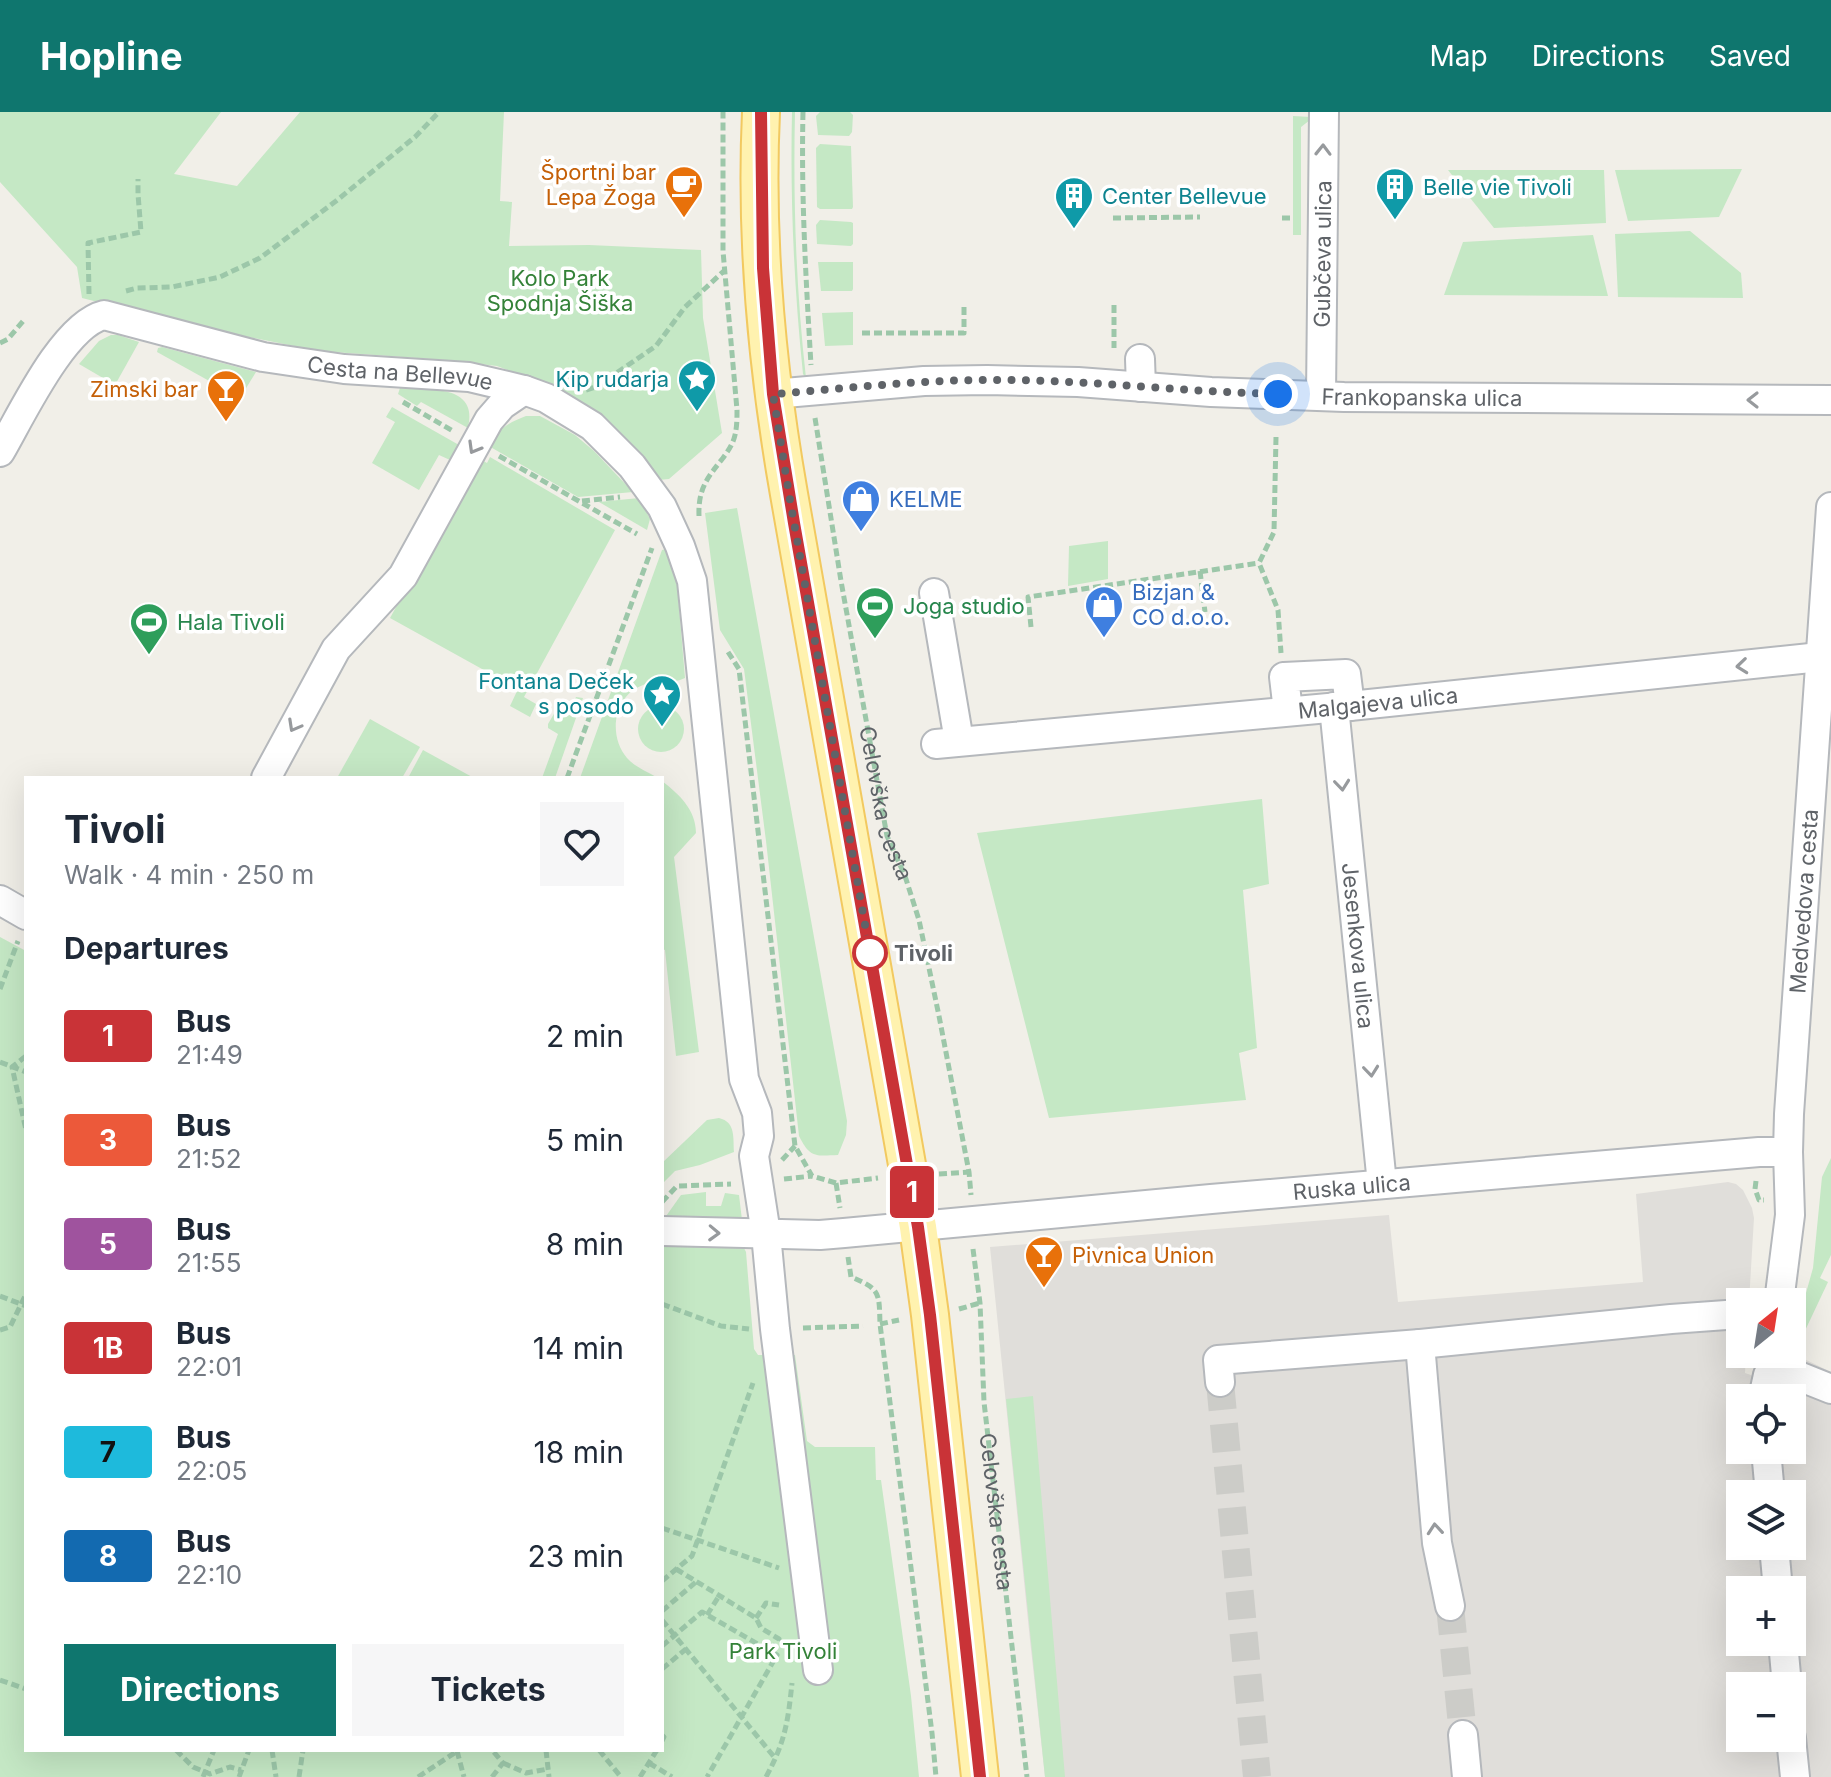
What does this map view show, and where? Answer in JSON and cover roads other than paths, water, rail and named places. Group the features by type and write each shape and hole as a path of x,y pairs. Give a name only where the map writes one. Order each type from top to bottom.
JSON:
{"main road":[{"name":"Celovška cesta","path":"761,112 763,268 773,394 918,1227 980,1777"}],"street":[{"name":"Gubčeva ulica","path":"1321,396 1324,112"},
{"name":"Cesta na Bellevue","path":"0,452 64,346 84,325 104,315 263,357 344,369 469,377 535,394 592,426 632,466 653,493 662,531 680,546 692,581 744,1079 757,1113 759,1136 756,1169 766,1234 768,1329 818,1670"},
{"path":"1127,354 1141,387"},
{"name":"Frankopanska ulica","path":"773,394 924,381 987,380 1321,396 1831,400"},
{"path":"267,776 336,649 403,576 489,420 502,405 535,394"},
{"name":"Medvedova cesta","path":"1781,1288 1790,1215 1788,1152 1831,507"},
{"name":"Malgajeva ulica","path":"934,593 948,742 1288,711 1344,700 1820,657"},
{"path":"1344,700 1520,671"},
{"name":"Jesenkova ulica","path":"1344,700 1382,1184"},
{"path":"0,900 23,925"},
{"name":"Ruska ulica","path":"664,1231 820,1235 1382,1184 1788,1152"},
{"path":"1220,1382 1218,1360 1726,1315"},
{"path":"1420,1344 1437,1543 1450,1606"},
{"path":"1780,1368 1831,1389"},
{"path":"1463,1735 1467,1777"},
{"path":"1792,1752 1795,1777"}],"tunnel":[{"path":"1220,1382 1257,1777"},
{"path":"1450,1606 1463,1735"}],"place":[{"name":"Športni bar Lepa Žoga","path":"684,219"},
{"name":"Belle vie Tivoli","path":"1395,221"},
{"name":"Center Bellevue","path":"1074,230"},
{"name":"Kip rudarja","path":"697,413"},
{"name":"Zimski bar","path":"226,423"},
{"name":"KELME","path":"861,533"},
{"name":"Bizjan & CO d.o.o.","path":"1104,639"},
{"name":"Joga studio","path":"875,640"},
{"name":"Hala Tivoli","path":"149,656"},
{"name":"Fontana Deček s posodo","path":"662,728"},
{"name":"Tivoli","path":"870,953"},
{"name":"Pivnica Union","path":"1044,1289"}],"park label":[{"name":"Kolo Park Spodnja Šiška","path":"560,290"},
{"name":"Park Tivoli","path":"783,1651"}]}
